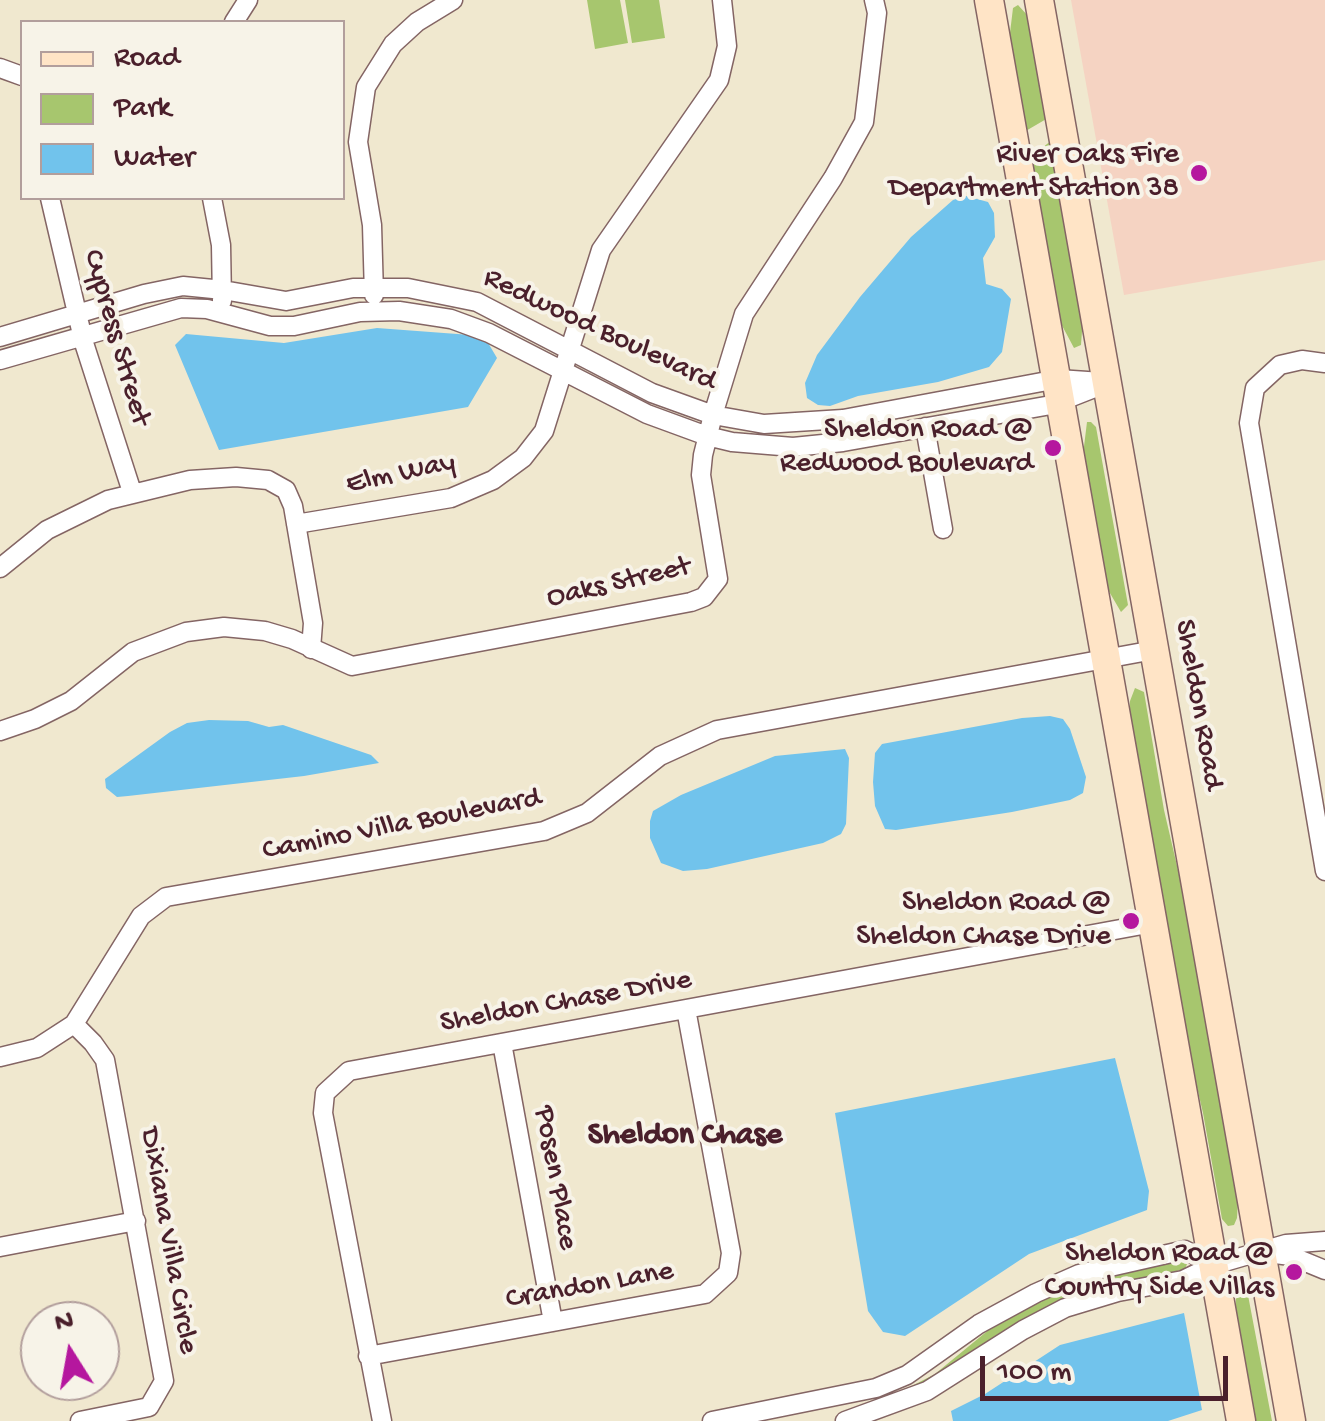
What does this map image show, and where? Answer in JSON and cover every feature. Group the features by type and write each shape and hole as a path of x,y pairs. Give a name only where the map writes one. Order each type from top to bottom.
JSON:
{"main road":[{"path":"989,0 1241,1421"},
{"name":"Sheldon Road","path":"1039,0 1291,1421"}],"street":[{"path":"374,311 372,224 358,142 366,87 393,44 417,22 453,0"},
{"name":"Elm Way","path":"296,524 451,498 494,480 522,458 544,432 602,250 720,80 727,46 722,0"},
{"name":"Oaks Street","path":"0,731 62,706 133,652 169,636 206,628 244,628 282,636 352,666 704,597 718,579 702,475 707,436 744,314 833,178 864,122 877,13 874,0"},
{"name":"Cypress Street","path":"50,200 82,336 132,492"},
{"path":"212,200 221,244 221,313"},
{"name":"Redwood Boulevard","path":"0,337 167,288 223,290 286,302 373,287 431,291 477,302 652,393 713,415 786,424 1107,383"},
{"name":"Redwood Boulevard","path":"0,360 165,311 196,308 270,326 294,326 374,311 451,319 489,333 646,414 732,442 792,447 926,427 1060,391"},
{"path":"1325,363 1302,360 1280,365 1255,388 1249,423 1325,872"},
{"path":"886,411 890,434"},
{"path":"926,427 943,528"},
{"path":"4,556 58,524 132,492 212,478 268,480 286,490 296,524 313,623 311,648"},
{"name":"Camino Villa Boulevard","path":"0,1057 37,1048 74,1024 141,916 166,898 544,831 587,814 660,756 717,730 1154,650"},
{"name":"Sheldon Chase Drive","path":"382,1421 323,1113 325,1093 349,1071 1153,922"},
{"name":"Crandon Lane","path":"368,1356 704,1294 728,1274 731,1253 686,1009"},
{"name":"Dixiana Villa Circle","path":"74,1024 104,1060 164,1381 149,1408 80,1421"},
{"name":"Posen Place","path":"502,1043 552,1322"},
{"path":"0,1247 136,1222"},
{"path":"845,1421 886,1415 1065,1308 1118,1292 1183,1280 1214,1265 1286,1244 1325,1240"},
{"path":"712,1421 876,1388 919,1367 1036,1292 1079,1274 1185,1250 1214,1265"},
{"path":"1262,1252 1291,1256 1325,1270"},
{"path":"876,1388 886,1415"}],"shaded area":[{"path":"1071,0 1325,0 1325,260 1124,295"}],"green space":[{"path":"587,0 620,0 628,43 595,49"},
{"path":"625,0 659,0 665,38 632,43"},
{"path":"1018,5 1029,17 1048,118 1024,132 1009,41 1013,8"},
{"path":"1052,140 1084,304 1081,345 1074,348 1058,318 1030,173 1037,152"},
{"path":"1087,422 1096,427 1128,605 1121,612 1107,588 1081,471"},
{"path":"1135,688 1144,692 1164,810 1198,956 1238,1200 1234,1225 1228,1226 1222,1219 1176,997 1129,739 1130,701"},
{"path":"1181,1261 1187,1264 1185,1269 1117,1285 1039,1311 929,1381 906,1389 935,1374 991,1328 1051,1295 1117,1273"},
{"path":"1242,1289 1247,1290 1272,1421 1249,1421 1234,1331 1236,1299"}],"water":[{"path":"966,196 988,202 994,213 995,237 983,258 986,284 1002,289 1011,299 1002,352 989,367 938,382 858,396 830,406 807,398 805,383 817,355 860,297 911,237 953,200"},
{"path":"377,328 484,336 497,358 468,407 219,450 175,345 186,334 284,343"},
{"path":"1050,716 1063,719 1070,729 1086,777 1083,793 1070,800 1012,812 885,829 875,806 873,782 875,753 882,744"},
{"path":"209,720 283,725 371,755 379,763 304,776 128,796 117,797 106,788 105,779 170,732 187,723"},
{"path":"845,749 849,758 846,824 841,834 823,843 707,869 683,871 661,863 650,838 653,811 681,795 775,756"},
{"path":"1115,1058 1149,1191 1147,1210 1029,1254 905,1336 883,1332 868,1311 835,1113"},
{"path":"1184,1313 1202,1410 1168,1421 953,1421 951,1411 985,1394 1060,1345"}],"place":[{"name":"River Oaks Fire Department Station 38","path":"1199,173"},
{"name":"Sheldon Road @ Redwood Boulevard","path":"1053,448"},
{"name":"Sheldon Road @ Sheldon Chase Drive","path":"1131,921"},
{"name":"Sheldon Road @ Country Side Villas","path":"1294,1272"}],"district":[{"name":"Sheldon Chase","path":"685,1137"}]}
